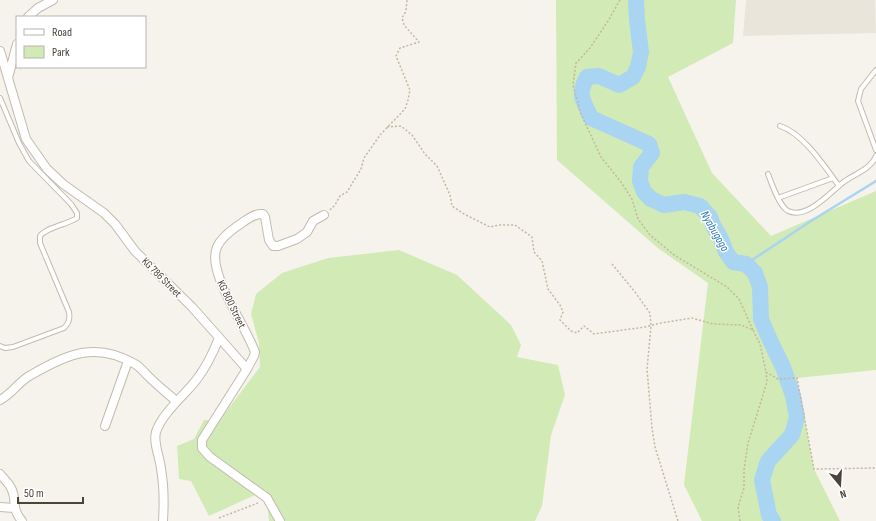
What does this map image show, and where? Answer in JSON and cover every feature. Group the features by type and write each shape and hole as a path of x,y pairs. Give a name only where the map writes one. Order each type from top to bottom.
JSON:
{"street":[{"path":"29,16 38,8 53,0"},
{"path":"8,79 16,48"},
{"name":"KG 786 Street","path":"0,51 26,139 47,169 64,184 104,213 135,250 192,307 219,338"},
{"name":"KG 800 Street","path":"280,521 267,498 210,458 202,448 202,440 247,369 255,352 220,280 216,266 217,247 227,234 248,219 260,214 263,214 265,217 269,240 273,246 278,246 296,239 307,232 313,222 324,216"},
{"path":"163,521 164,511 161,469 155,442 159,425 176,401 196,380 207,365 219,338 247,369"},
{"path":"0,400 30,376 64,358 81,353 99,351 112,354 135,364 176,401"},
{"path":"105,426 128,361"},
{"path":"0,474 12,489 14,508 22,521"},
{"path":"0,507 14,508"}],"lane":[{"path":"876,70 861,89 858,101 876,150"},
{"path":"0,98 19,143 29,161 71,204 77,213 77,218 43,232 40,236 40,243 69,312 70,318 68,324 64,328 13,347 5,348 0,346"},
{"path":"780,126 796,134 816,156 839,186"},
{"path":"768,174 778,198 786,209 792,212 798,212 816,206 852,176 873,163 876,156"},
{"path":"778,198 833,178"}],"path":[{"path":"324,216 335,205 340,196 348,192 362,169 364,158 387,127 405,108 410,90 396,56 400,48 419,42 404,25 402,18 406,11 407,0"},
{"path":"620,0 590,48 576,62 573,85 581,114 601,157 622,182 632,199 638,219 650,235 674,255 727,287 738,299 760,344 767,382 747,450 744,470 744,488 738,507 740,521"},
{"path":"387,127 401,126 412,135 425,154 437,166 450,195 452,206 490,227 499,225 515,225 532,237 534,252 542,261 548,289 560,305 563,312 560,320 571,331 577,333 584,326 594,334 651,326 692,318 713,324 741,325 753,330"},
{"path":"612,264 636,292 650,313 651,326 647,369 652,428 655,447 678,521"},
{"path":"765,368 766,372 778,379 797,378 814,469 876,468"},
{"path":"219,518 267,498"}],"shaded area":[{"path":"746,0 875,0 876,33 743,36"}],"green space":[{"path":"556,0 736,0 733,43 668,77 712,173 771,236 876,191 876,370 797,378 814,469 840,521 702,521 684,485 708,283 659,249 557,160"},
{"path":"399,250 457,275 511,325 521,345 517,357 558,365 565,395 551,435 542,506 535,521 269,521 266,490 209,516 191,481 179,479 177,446 194,439 204,420 219,421 260,367 259,343 251,314 256,294 282,273 328,258"}],"waterway":[{"name":"Nyabugogo","path":"636,0 641,52 638,67 633,77 619,85 599,76 587,77 582,88 582,98 591,118 649,144 652,153 641,167 640,181 644,192 651,199 664,205 684,202 700,206 710,217 726,252 733,262 746,264 755,273 760,287 761,319 783,367 793,396 797,417 792,435 768,461 762,480 769,515 773,521"},
{"path":"746,264 811,221 876,181"}]}
